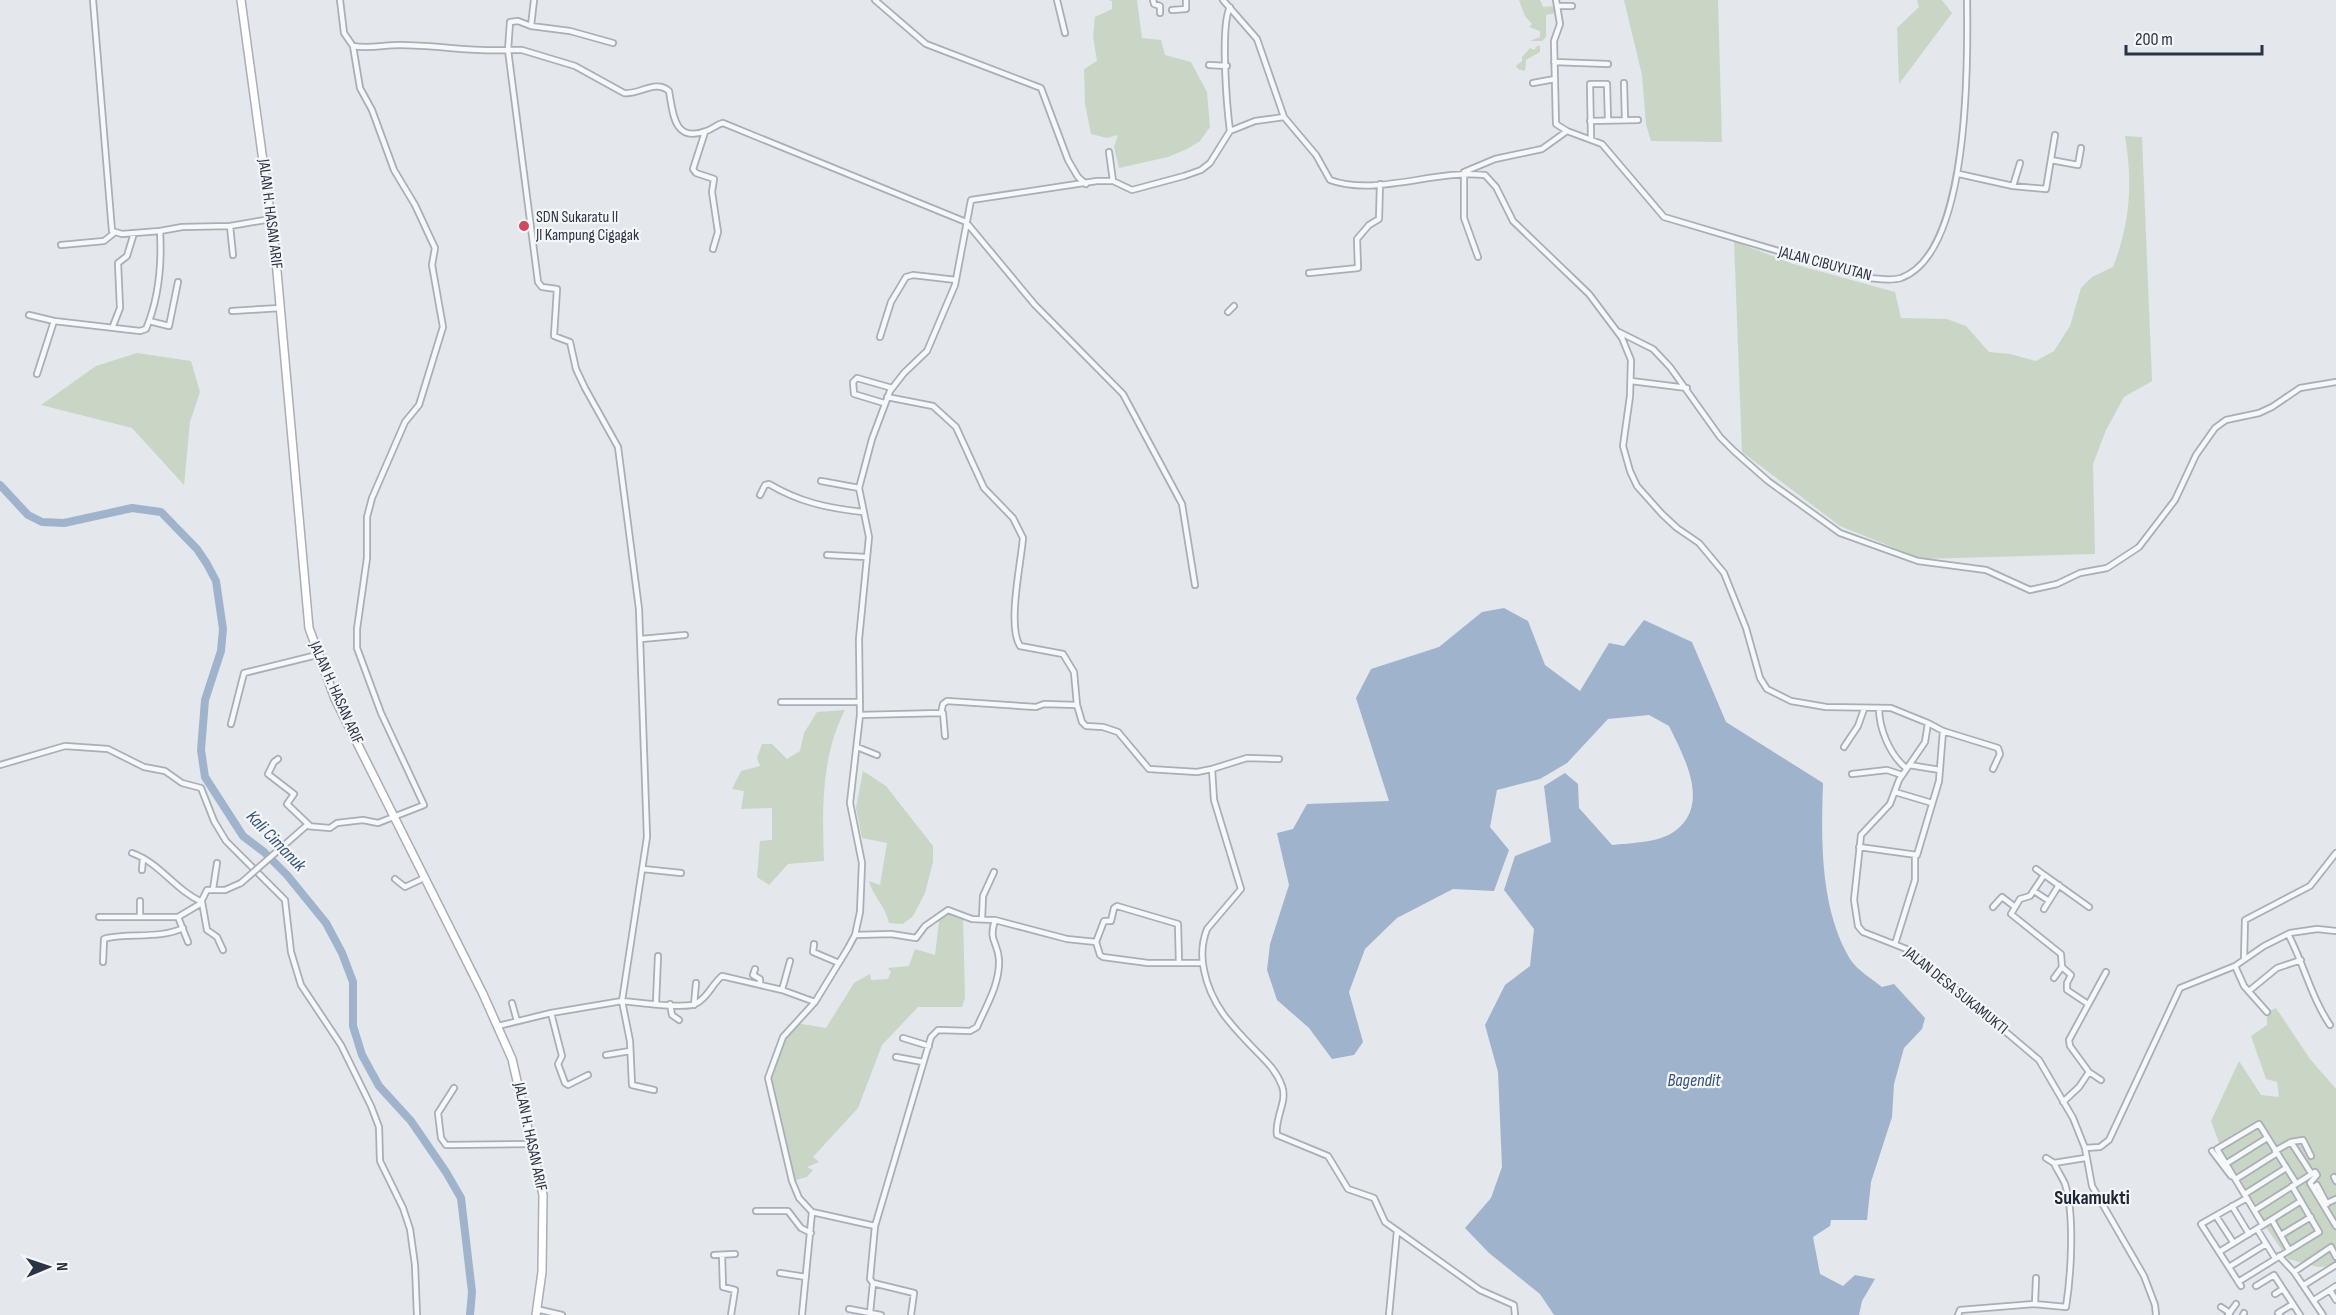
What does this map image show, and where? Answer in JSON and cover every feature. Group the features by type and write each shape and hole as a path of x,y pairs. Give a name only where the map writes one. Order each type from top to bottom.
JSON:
{"main road":[{"name":"JALAN H. HASAN ARIF","path":"241,0 271,219 308,617 317,655 335,699 498,1026 516,1073 543,1204 542,1272 536,1312"}],"street":[{"path":"93,0 109,214 114,232"},
{"path":"278,759 268,774 294,794 287,804 308,826 330,828 337,824 363,820 378,823 424,805 381,713 357,648 359,603 368,548 367,517 372,498 405,422 419,405 442,327 432,265 435,248 415,205 394,170 372,110 360,88 353,46 344,33 340,0"},
{"path":"531,26 534,0"},
{"path":"875,0 926,44 1041,88 1068,160 1078,177 1088,183"},
{"path":"1057,0 1065,33"},
{"path":"1153,0 1154,4 1160,6 1160,13"},
{"path":"1172,10 1186,9 1186,0"},
{"path":"1223,0 1257,39 1284,117 1316,155 1330,180 1338,183 1380,184 1463,173 1495,159 1542,149 1565,132 1556,124 1554,39 1560,24 1556,0"},
{"name":"JALAN CIBUYUTAN","path":"1565,132 1591,138 1609,152 1664,217 1869,278 1887,280 1910,273 1926,256 1944,222 1959,174 1967,43 1967,0"},
{"path":"1557,6 1572,6"},
{"path":"875,1226 812,1212 799,1198 792,1181 768,1078 783,1037 815,1002 855,935 860,912 862,863 850,803 860,715 860,639 870,537 859,488 887,396 904,373 927,351 956,280 970,202 973,199 1097,181 1113,181 1132,190 1201,170 1212,161 1230,131 1226,30 1230,8"},
{"path":"613,43 570,31 531,26 518,21 510,22 508,50 538,282 542,287 557,289 554,336 570,342 576,369 615,439 633,557 641,639 647,808 643,869 622,1001 630,1051 632,1086 654,1090"},
{"path":"353,46 378,48 399,45 476,51 522,50 575,66 624,93 633,93 650,87 666,88 669,91 671,113 678,127 690,133 705,132 723,123 966,222 1035,305 1123,394 1182,504 1195,585"},
{"path":"1554,62 1608,64"},
{"path":"1209,65 1227,66"},
{"path":"1533,83 1555,79"},
{"path":"1624,83 1625,120"},
{"path":"1591,138 1590,84 1607,84 1608,120"},
{"path":"1230,131 1255,121 1284,117"},
{"path":"1590,121 1638,120"},
{"path":"705,132 693,169 696,173 714,179 713,201 718,232 713,249"},
{"path":"1959,174 2013,186 2046,189 2055,135"},
{"path":"2051,160 2078,165 2081,148"},
{"path":"1109,152 1113,181"},
{"path":"2013,186 2020,163"},
{"path":"1463,173 1464,218 1478,257"},
{"path":"1463,173 1487,176 1496,187 1513,221 1589,294 1625,344 1631,360 1631,379 1623,446 1630,471 1637,486 1662,514 1699,543 1724,573 1746,628 1760,678 1767,689 1791,701 1834,708 1891,708 1943,731 1998,748 2000,754 1993,770"},
{"path":"1309,273 1358,268 1357,239 1368,225 1379,219 1380,184"},
{"path":"61,245 104,241 114,232 160,231 271,219"},
{"path":"230,225 233,255"},
{"path":"29,315 54,321 143,331 149,321 161,267 160,231"},
{"path":"113,326 120,309 118,263 127,256 134,233"},
{"path":"880,337 891,302 906,277 912,275 956,280"},
{"path":"149,321 169,326 177,282"},
{"path":"1228,312 1234,306"},
{"path":"232,311 280,308"},
{"path":"37,374 54,321"},
{"path":"1616,331 1653,349 1686,388 1720,437 1734,451 1768,481 1840,533 1918,561 1986,570 2030,590 2057,584 2080,573 2107,568 2139,547 2175,500 2196,454 2215,428 2226,420 2259,413 2300,388 2336,381"},
{"path":"1625,344 1629,337"},
{"path":"885,403 854,394 853,382 857,378 892,388"},
{"path":"1631,379 1686,388"},
{"path":"887,396 933,406 956,427 984,488 1020,528 1023,538 1015,621 1016,635 1020,646 1063,654 1074,672 1077,705 1084,724 1118,732 1146,768 1197,772 1247,758 1280,759"},
{"path":"821,481 859,488"},
{"path":"760,495 767,483 796,496 805,503 863,512"},
{"path":"827,555 867,557"},
{"path":"641,639 685,635"},
{"path":"231,724 244,673 317,655"},
{"path":"945,735 940,713 943,704 947,701 1036,707 1044,704 1077,705"},
{"path":"781,702 860,702"},
{"path":"1879,708 1881,723 1891,750 1907,767 1940,770"},
{"path":"1844,747 1858,726 1863,709"},
{"path":"860,715 940,713"},
{"name":"JALAN DESA SUKAMUKTI","path":"1929,723 1924,742 1902,775 1890,804 1861,835 1854,900 1858,926 1863,932 1895,944 1923,961 2029,1048 2039,1060 2063,1102 2085,1148 2085,1158 2092,1186 2144,1276 2153,1299 2156,1315"},
{"path":"1895,944 1915,878 1915,856 1918,853 1940,770 1943,731"},
{"path":"0,765 61,747 97,747 111,749 148,768 162,770 182,783 200,786 214,821 226,840 285,900 291,952 301,985 341,1045 371,1106 379,1126 378,1155 404,1208 410,1229 415,1265 417,1315"},
{"path":"857,747 877,755"},
{"path":"1212,769 1214,800 1241,891 1218,913 1207,929 1204,937 1202,963 1210,996 1230,1022 1273,1068 1282,1085 1284,1096 1277,1121 1277,1135 1328,1156 1346,1187 1374,1198 1385,1222 1480,1290 1514,1305 1515,1315"},
{"path":"1852,774 1887,770 1902,775"},
{"path":"1895,792 1932,803"},
{"path":"223,950 217,937 207,930 202,902 207,890 225,890 241,883 308,826"},
{"path":"1859,847 1915,856"},
{"path":"132,853 153,863 182,891 202,902"},
{"path":"2244,959 2245,920 2310,886 2336,853"},
{"path":"142,870 143,858"},
{"path":"213,889 217,863"},
{"path":"643,869 681,873"},
{"path":"2036,869 2089,907"},
{"path":"982,919 983,896 994,873"},
{"path":"2044,875 2030,896 2020,900 2011,914 2061,954 2062,967 2054,978"},
{"path":"395,879 405,887 424,878"},
{"path":"2044,909 2059,885"},
{"path":"2034,891 2049,901"},
{"path":"1993,907 2002,897 2015,907"},
{"path":"140,901 140,915"},
{"path":"99,917 140,915 178,917 202,902"},
{"path":"1179,963 1178,924 1117,906 1114,908 1111,921 1103,922 1096,942 1103,957 1148,963 1179,963 1202,963"},
{"path":"855,935 891,934 916,938 944,911 967,918 994,920 1067,939 1096,942"},
{"path":"178,917 188,942"},
{"path":"870,1314 874,1291 870,1278 875,1226 923,1062 938,1030 972,1030 998,975 998,955 991,936 994,920"},
{"path":"103,962 104,939 148,933 168,934 183,928"},
{"path":"2085,1148 2100,1147 2109,1140 2160,1034 2176,992 2186,984 2235,966 2288,934 2317,929 2336,931"},
{"path":"2288,934 2311,981 2317,1006 2330,1025"},
{"path":"814,944 813,952 839,963"},
{"path":"656,1003 658,956"},
{"path":"2249,991 2277,968 2301,960"},
{"path":"782,990 790,961"},
{"path":"2235,966 2244,986 2267,1012"},
{"path":"2062,967 2071,975 2067,983 2067,990 2088,1004"},
{"path":"754,969 753,975 760,979 760,985"},
{"path":"2101,1080 2089,1072 2069,1043 2106,972"},
{"path":"498,1026 551,1013 622,1001 694,1005 713,990 722,976 782,990 815,1002"},
{"path":"694,1005 696,983"},
{"path":"512,1003 517,1021"},
{"path":"670,1004 672,1015 679,1020"},
{"path":"551,1013 562,1056 558,1065 565,1083 568,1085 588,1075"},
{"path":"903,1038 929,1046"},
{"path":"606,1055 630,1051"},
{"path":"896,1057 923,1062"},
{"path":"2063,1102 2079,1087 2089,1072"},
{"path":"454,1088 438,1113 438,1127 446,1145 531,1144"},
{"path":"2206,1155 2258,1124 2286,1168 2301,1202 2319,1232 2239,1284 2201,1224 2232,1206 2286,1168"},
{"path":"2225,1165 2267,1138"},
{"path":"2235,1180 2290,1142 2303,1140 2311,1156"},
{"path":"2290,1142 2311,1173"},
{"path":"2215,1150 2263,1225"},
{"path":"2046,1158 2054,1163 2064,1183 2068,1199 2070,1267 2067,1315"},
{"path":"2054,1163 2085,1158"},
{"path":"2255,1210 2311,1173 2317,1173 2310,1181 2313,1188 2317,1185 2336,1226"},
{"path":"2325,1204 2336,1199"},
{"path":"2219,1252 2301,1202"},
{"path":"2232,1206 2249,1234"},
{"path":"756,1211 788,1211 801,1228 811,1233"},
{"path":"802,1315 812,1212"},
{"path":"2216,1216 2234,1242"},
{"path":"2281,1235 2311,1217"},
{"path":"2272,1220 2289,1250"},
{"path":"2257,1229 2266,1244 2294,1272 2323,1315"},
{"path":"1389,1315 1397,1231"},
{"path":"2229,1268 2266,1244"},
{"path":"2294,1272 2331,1247 2336,1257"},
{"path":"714,1255 735,1254"},
{"path":"722,1255 723,1287 735,1290 731,1315"},
{"path":"2304,1286 2336,1265"},
{"path":"780,1274 806,1276"},
{"path":"2256,1286 2274,1275 2300,1315"},
{"path":"2035,1304 2036,1278"},
{"path":"873,1284 913,1292 911,1315"},
{"path":"2314,1300 2336,1286"},
{"path":"2275,1294 2283,1289"},
{"path":"2330,1290 2336,1300"},
{"path":"1958,1315 1960,1310 2035,1304 2066,1308"},
{"path":"2221,1307 2229,1314 2236,1304"},
{"path":"2278,1314 2293,1304"},
{"path":"849,1309 881,1315"},
{"path":"536,1312 562,1315"}],"green space":[{"path":"1108,0 1137,0 1142,38 1161,40 1165,55 1191,62 1207,92 1210,127 1200,141 1187,149 1168,157 1119,168 1114,147 1118,135 1107,138 1091,134 1085,104 1084,69 1097,61 1093,36 1095,17 1112,9 1112,1"},
{"path":"1519,0 1540,0 1543,7 1555,6 1555,13 1546,15 1546,37 1542,41 1530,41 1540,37 1540,31 1529,27 1532,24 1525,16"},
{"path":"1624,0 1718,0 1722,142 1651,141 1646,124 1642,75"},
{"path":"1917,0 1942,0 1952,13 1899,84 1897,28 1919,7"},
{"path":"1540,46 1540,52 1526,60 1525,71 1518,69 1516,66 1522,61 1522,57 1530,48 1534,50"},
{"path":"2125,136 2142,137 2152,381 2124,397 2106,430 2093,464 2095,554 1922,559 1840,526 1742,452 1734,241 1793,264 1895,292 1901,318 1947,319 1966,326 1989,352 2010,354 2036,361 2054,351 2070,326 2081,288 2092,277 2113,267 2123,235 2128,203 2129,170"},
{"path":"137,353 191,361 200,392 190,422 184,485 132,428 41,405 96,366"},
{"path":"845,710 831,746 827,765 823,803 824,861 788,864 769,885 757,877 760,841 772,840 772,808 741,809 744,791 732,789 741,771 760,766 757,758 762,744 772,744 787,759 800,751 804,733 817,712"},
{"path":"863,771 886,786 933,846 933,862 925,893 913,916 903,924 889,923 869,881 880,885 887,843 862,838 856,808"},
{"path":"946,910 963,916 965,998 962,1007 918,1007 882,1045 858,1108 813,1157 819,1162 807,1167 813,1170 807,1177 792,1181 768,1082 780,1042 796,1023 826,1028 854,983 870,974 871,980 888,979 891,972 888,968 909,966 915,949 935,955 939,922 936,919"},
{"path":"2276,1008 2310,1059 2336,1089 2336,1266 2318,1267 2288,1259 2232,1178 2211,1121 2239,1061 2261,1095 2279,1097 2277,1082 2266,1079 2251,1036 2267,1025 2267,1012"}],"water":[{"name":"Bagendit","path":"1504,608 1528,621 1545,665 1580,691 1609,643 1624,646 1644,620 1692,642 1726,722 1823,783 1824,874 1840,939 1850,959 1857,967 1882,987 1894,984 1925,1018 1922,1029 1904,1048 1894,1084 1892,1117 1871,1182 1867,1220 1831,1220 1830,1226 1813,1237 1820,1274 1843,1286 1855,1275 1875,1279 1862,1301 1859,1315 1554,1315 1540,1294 1489,1253 1465,1228 1491,1198 1502,1167 1498,1072 1485,1025 1505,985 1530,966 1534,929 1504,890 1515,856 1551,842 1544,786 1565,773 1578,784 1579,808 1612,845 1661,838 1675,831 1686,820 1693,794 1687,766 1669,726 1649,715 1608,719 1567,763 1540,779 1497,790 1490,827 1509,850 1494,891 1453,889 1397,918 1365,949 1349,992 1363,1042 1354,1055 1332,1059 1309,1028 1277,1000 1267,970 1270,944 1289,885 1277,833 1293,829 1307,804 1389,801 1356,698 1371,669 1439,647 1482,612"}],"waterway":[{"name":"Kali Cimanuk","path":"0,485 28,515 42,522 64,523 132,508 161,512 197,549 207,564 216,581 223,629 221,651 205,700 201,750 205,777 243,836 264,852 287,875 326,923 342,953 353,982 353,1026 362,1055 379,1086 411,1121 461,1198 472,1292 470,1315"}],"place":[{"name":"SDN Sukaratu II Jl Kampung Cigagak","path":"524,226"}],"district":[{"name":"Sukamukti","path":"2092,1198"}]}
